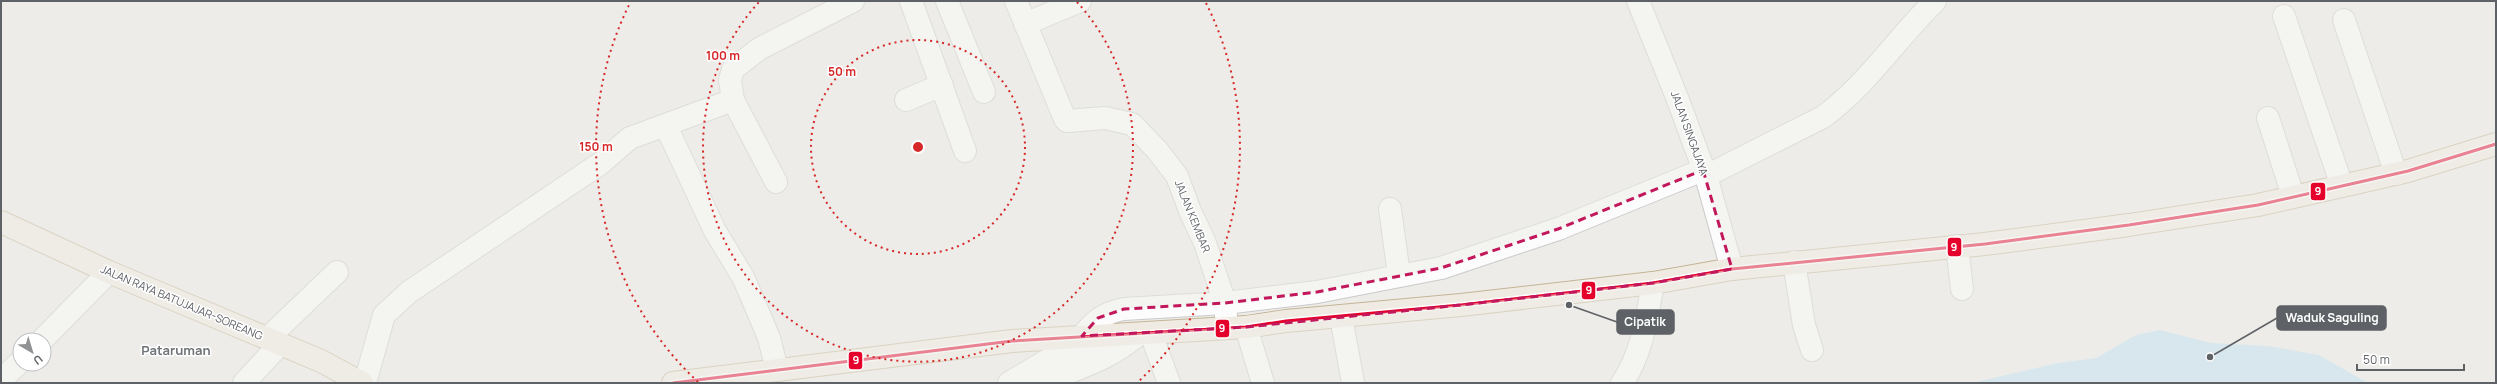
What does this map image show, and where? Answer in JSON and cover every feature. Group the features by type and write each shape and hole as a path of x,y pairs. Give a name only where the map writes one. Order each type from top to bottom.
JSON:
{"highway":[{"path":"673,383 958,347 1095,336 1141,334 1230,317 1286,321 1342,317 1653,283 1732,268 1957,246 2193,216 2258,205 2396,174 2496,144"},
{"name":"JALAN RAYA BATUJAJAR-SOREANG","path":"1,222 109,272 321,361 364,383"}],"street":[{"path":"776,182 733,100 730,80 733,69 744,58 759,49 853,1"},
{"path":"911,1 966,152"},
{"path":"947,1 984,92"},
{"name":"JALAN KEMBAR","path":"1016,1 1065,119 1067,121 1104,118 1132,124 1177,176 1190,211 1205,243 1230,317"},
{"path":"1025,24 1080,1"},
{"name":"JALAN SINGAJAYA","path":"1638,1 1678,100 1704,173 1732,268"},
{"path":"1009,383 1046,361 1095,336 1098,318 1109,312 1124,309 1230,317 1317,292 1441,268 1558,229 1704,173 1822,117 1838,107 1935,1"},
{"path":"2284,16 2342,186"},
{"path":"2344,20 2396,174"},
{"path":"906,100 942,85"},
{"path":"364,383 384,315 409,292 601,163 630,138 666,126 733,100"},
{"path":"2268,118 2293,196"},
{"path":"666,126 715,231 743,278 769,338 777,370"},
{"path":"1390,209 1399,275"},
{"path":"1957,246 1962,289"},
{"path":"1794,262 1804,325 1812,350"},
{"path":"50,332 109,272"},
{"path":"244,383 274,341 337,272"},
{"path":"1622,383 1634,362 1642,338 1653,283"},
{"path":"1230,317 1263,383"},
{"path":"1342,317 1353,383"},
{"path":"1043,383 1103,360 1123,348 1141,334 1169,383"},
{"path":"1,380 12,370"}],"highlighted area":[{"path":"1703,170 1732,269 1653,283 1461,305 1246,327 1082,336 1098,318 1124,309 1225,303 1317,292 1441,268 1558,229"}],"water":[{"path":"2160,330 2211,343 2268,346 2319,355 2368,383 1972,383 2058,363 2096,358 2136,335"}],"transit line":[{"name":"9","path":"673,383 1012,341 1246,327 1286,321 1461,305 1653,283 1732,269 1985,244 2129,225 2258,205 2408,171 2496,144"}],"place":[{"name":"Cipatik","path":"1569,305"},
{"name":"Waduk Saguling","path":"2210,357"}],"district":[{"name":"Pataruman","path":"176,350"}]}
